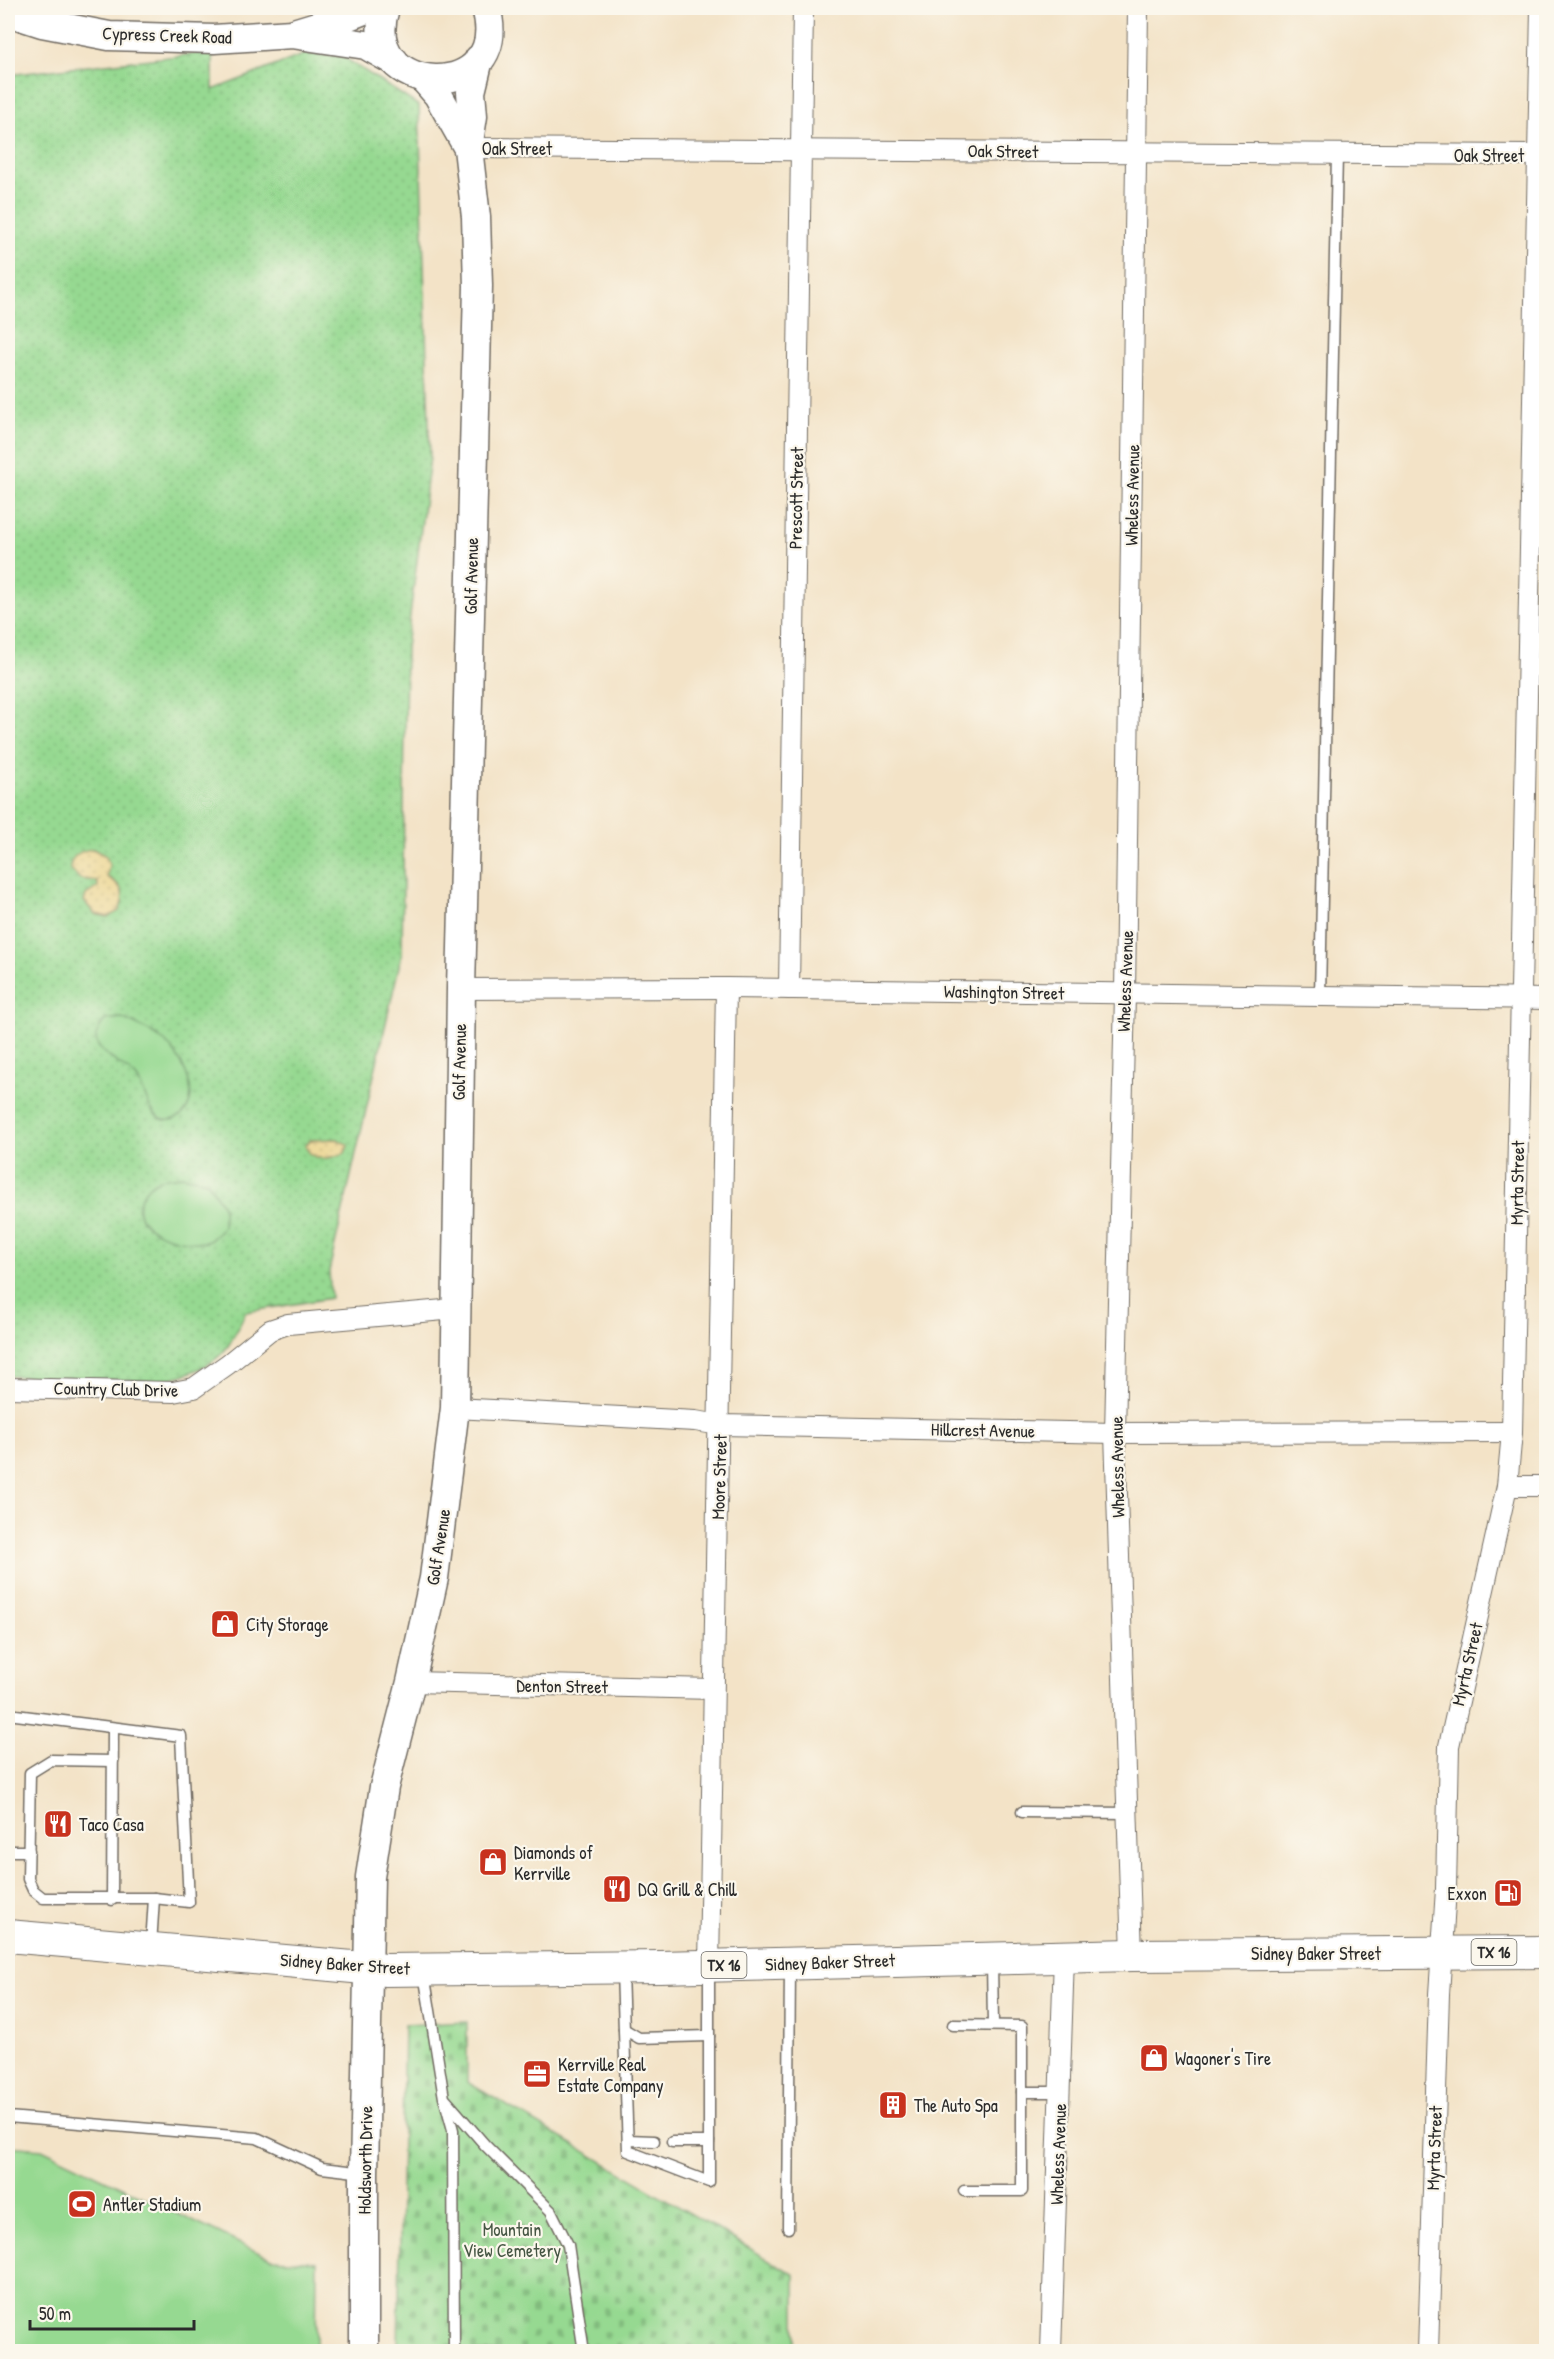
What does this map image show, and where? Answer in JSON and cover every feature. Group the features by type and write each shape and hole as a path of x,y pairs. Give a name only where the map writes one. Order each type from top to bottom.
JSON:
{"main road":[{"name":"Cypress Creek Road","path":"292,34 369,8"},
{"path":"386,8 382,32 386,47 394,61"},
{"name":"Golf Avenue","path":"368,1968 370,1877 380,1810 434,1578 455,1408 460,989 478,286 476,217 468,148 473,116 471,92 479,59 489,35 486,8"},
{"name":"Cypress Creek Road","path":"8,12 42,23 108,36 214,39 292,34 366,45 408,72 424,79"},
{"path":"424,79 450,78 466,71 479,59"},
{"name":"Golf Avenue","path":"424,79 438,94 468,148"},
{"name":"Sidney Baker Street","path":"8,1936 368,1968 424,1970 621,1968 1064,1956 1546,1952"},
{"name":"Holdsworth Drive","path":"364,2352 364,2173 368,1968"}],"street":[{"name":"Prescott Street","path":"789,989 804,8"},
{"name":"Wheless Avenue","path":"1132,1955 1115,1433 1125,994 1138,8"},
{"name":"Myrta Street","path":"1428,2352 1446,1889 1449,1746 1508,1486 1512,1432 1521,998 1541,272 1538,155 1541,8"},
{"name":"Oak Street","path":"468,148 801,148 1538,155"},
{"name":"Washington Street","path":"460,989 726,988 1546,999"},
{"name":"Moore Street","path":"709,1966 713,1689 721,1425 726,988"},
{"name":"Country Club Drive","path":"8,1388 173,1392 194,1388 228,1365 270,1330 288,1324 455,1309"},
{"name":"Hillcrest Avenue","path":"455,1408 695,1421 721,1425 1115,1433 1512,1432"},
{"path":"1508,1486 1546,1486"},
{"name":"Denton Street","path":"411,1682 713,1689"},
{"name":"Wheless Avenue","path":"1051,2352 1064,1956"}],"lane":[{"path":"1320,996 1337,153"},
{"path":"8,1714 181,1736 189,1902 154,1898 112,1900 43,1898 33,1890 28,1879 30,1773 51,1761 113,1761"},
{"path":"112,1900 113,1728"},
{"path":"1022,1812 1128,1813"},
{"path":"8,1851 28,1851"},
{"path":"151,1949 154,1898"},
{"path":"992,1958 993,2025"},
{"path":"788,2228 790,1964"},
{"path":"621,1968 628,2151 709,2182 709,1966"},
{"path":"424,1970 444,2098 453,2130 454,2352"},
{"path":"953,2025 1022,2026 1022,2191 964,2191"},
{"path":"624,2029 639,2038 709,2036"},
{"path":"1022,2092 1060,2092"},
{"path":"444,2098 484,2145 551,2211 568,2245 584,2352"},
{"path":"8,2117 257,2138 322,2168 364,2173"},
{"path":"628,2140 654,2141"},
{"path":"672,2142 709,2142"}],"green space":[{"path":"213,52 213,90 305,54 342,56 419,106 430,457 406,648 402,953 329,1271 331,1298 246,1312 231,1342 222,1354 205,1366 176,1377 157,1381 8,1376 8,75"},
{"path":"122,1018 162,1039 182,1064 191,1091 188,1108 182,1115 169,1120 159,1118 151,1109 138,1080 99,1048 96,1040 98,1031 105,1020"},
{"path":"182,1176 207,1181 223,1206 223,1227 209,1241 194,1242 168,1237 150,1228 139,1214 142,1196 149,1186 161,1179"},
{"name":"Mountain View Cemetery","path":"467,2022 467,2082 795,2275 795,2351 398,2352 404,2025"},
{"name":"Antler Stadium","path":"8,2146 42,2149 272,2259 317,2262 316,2351 8,2351"}],"sand":[{"path":"93,849 106,856 109,865 107,877 117,883 122,891 119,911 108,917 95,914 84,901 86,895 98,887 97,881 80,879 70,868 72,860 78,854"},
{"path":"337,1139 348,1145 345,1153 333,1157 317,1157 312,1155 305,1146 310,1140"}],"place":[{"name":"City Storage","path":"225,1624"},
{"name":"Taco Casa","path":"58,1824"},
{"name":"Diamonds of Kerrville","path":"493,1862"},
{"name":"DQ Grill & Chill","path":"617,1889"},
{"name":"Exxon","path":"1508,1893"},
{"name":"Wagoner's Tire","path":"1154,2058"},
{"name":"Kerrville Real Estate Company","path":"537,2074"},
{"name":"The Auto Spa","path":"893,2105"},
{"name":"Antler Stadium","path":"82,2204"}]}
